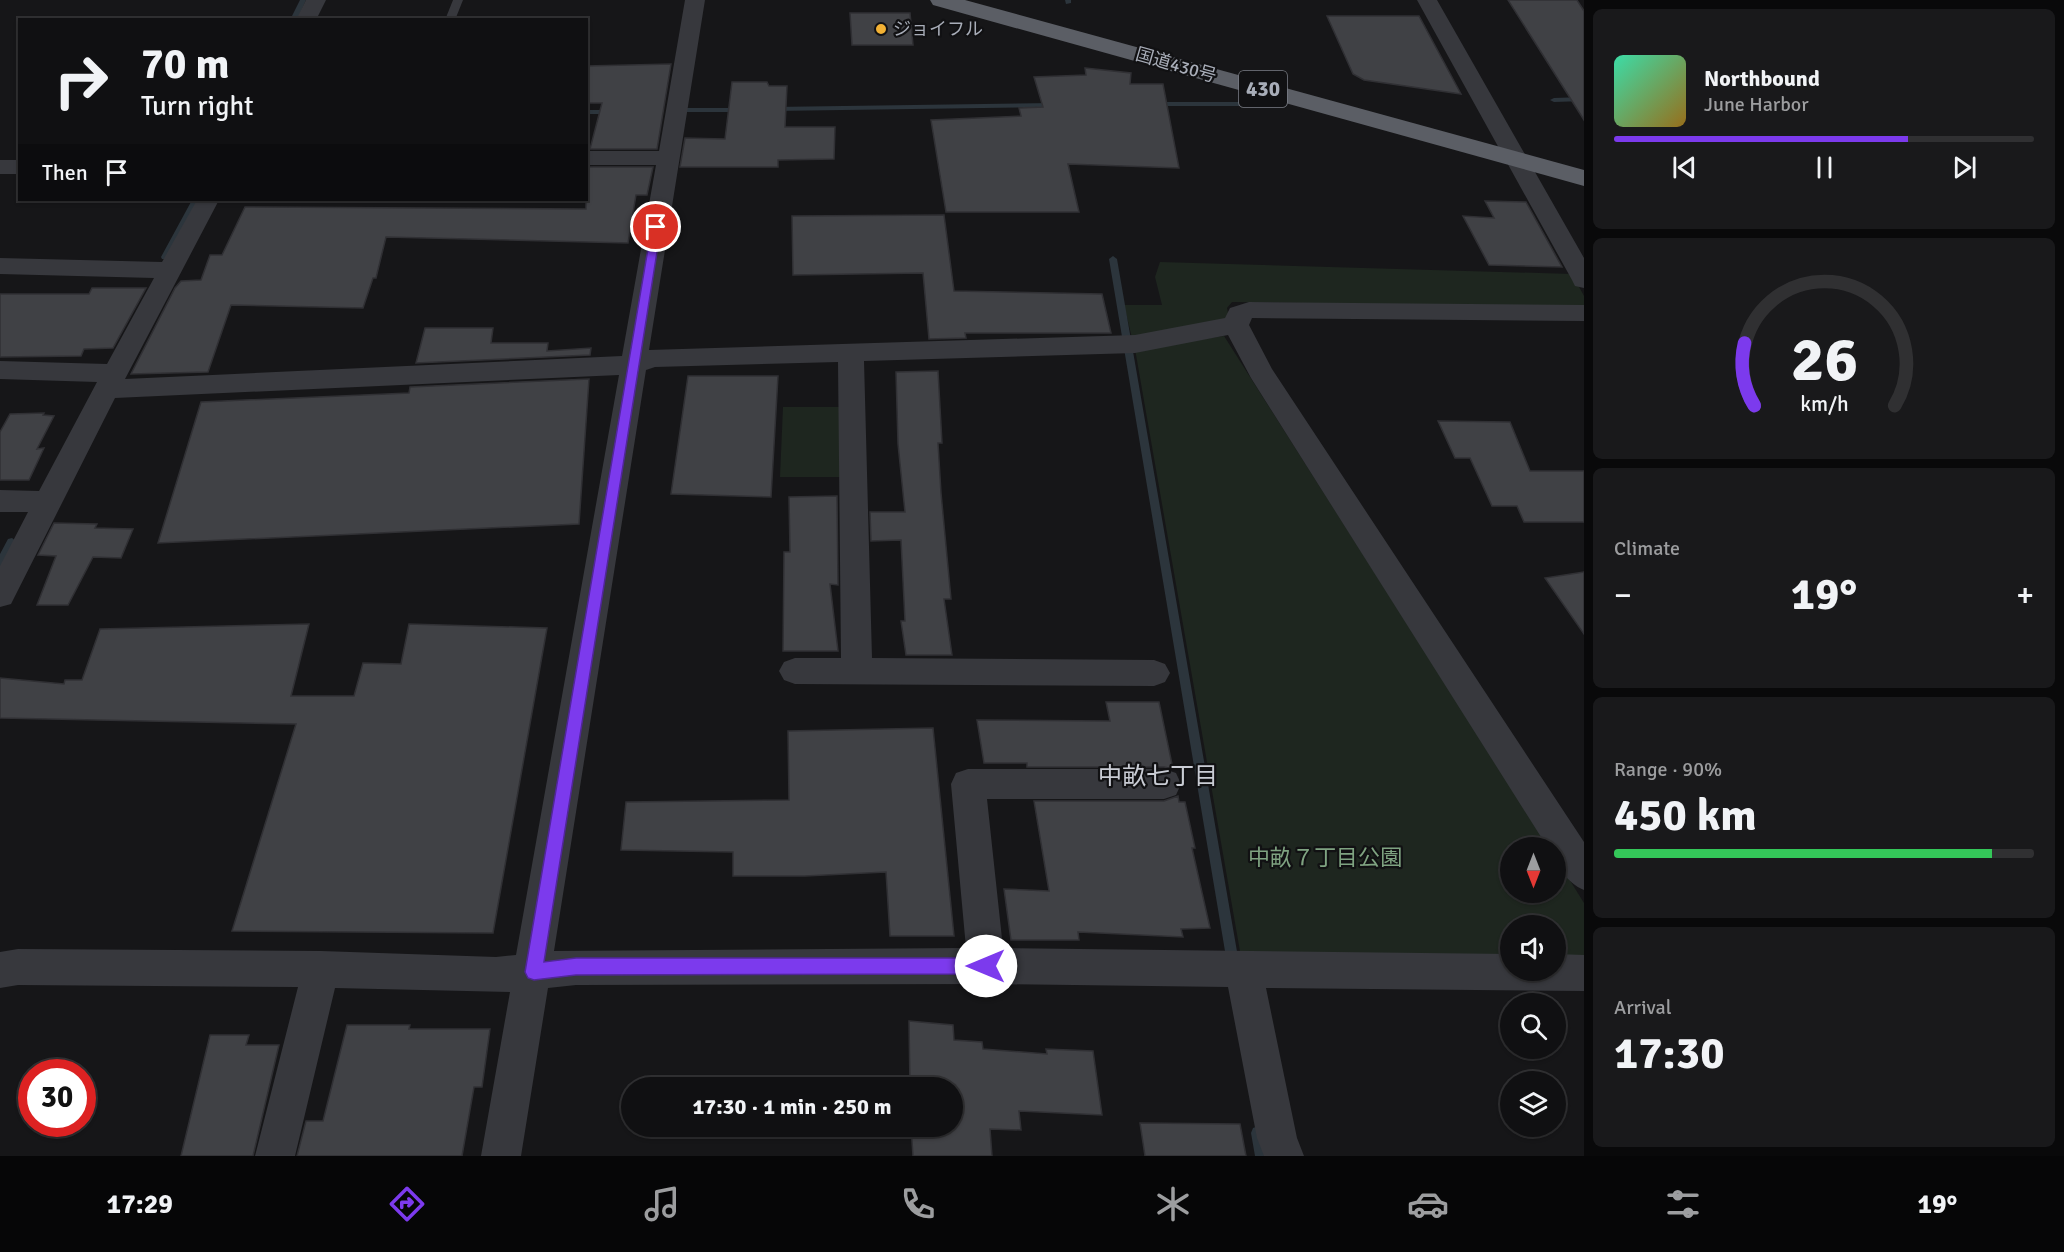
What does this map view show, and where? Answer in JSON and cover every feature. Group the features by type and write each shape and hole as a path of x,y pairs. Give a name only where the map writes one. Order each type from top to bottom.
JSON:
{"highway":[{"name":"国道430号","path":"941,0 1510,149 1584,161"},
{"name":"国道430号","path":"997,0 1510,149 1584,178"}],"street":[{"path":"307,18 316,0"},
{"path":"501,1156 534,972 632,365 695,0"},
{"path":"1426,0 1584,280"},
{"path":"588,158 668,158"},
{"path":"0,167 18,167"},
{"path":"0,596 110,381 207,201"},
{"path":"0,266 171,270"},
{"path":"1584,313 1274,309 1249,310 1239,314 1236,325 1260,372 1584,873"},
{"path":"0,370 110,381 632,365 654,358 1129,344 1236,325"},
{"path":"851,352 857,671"},
{"path":"0,501 50,502"},
{"path":"795,671 1154,673"},
{"path":"986,966 968,784 1164,784"},
{"path":"0,970 18,967 321,969 496,975 576,967 986,966 1584,973"},
{"path":"1235,968 1277,1138 1284,1156"},
{"path":"275,1156 321,969"}],"lane":[{"path":"451,18 458,0"}],"green space":[{"path":"1160,262 1572,274 1584,296 1584,307 1232,302 1227,308 1229,319 1132,338 1124,305 1162,305 1155,277"},
{"name":"中畝７丁目公園","path":"1224,336 1543,837 1500,837 1500,903 1566,903 1566,874 1584,903 1584,955 1566,956 1566,915 1500,915 1500,958 1241,957 1135,349"},
{"path":"783,407 843,407 844,477 780,477"}],"building":[{"path":"1508,0 1577,0 1584,11 1584,120"},
{"name":"ジョイフル","path":"850,13 910,13 913,45 852,45"},
{"path":"1327,16 1419,16 1461,94 1364,80 1353,74"},
{"path":"671,64 657,149 590,149 602,103 588,103 588,66"},
{"path":"1085,68 1131,73 1130,84 1163,84 1179,168 1068,164 1079,212 946,212 931,120 1021,116 1019,108 1043,107 1034,77 1086,75"},
{"path":"732,82 767,82 769,86 787,86 785,127 835,127 834,159 778,160 778,167 680,167 685,138 725,139"},
{"path":"588,167 653,167 647,195 636,195 628,243 386,237 376,278 373,278 363,308 231,305 208,372 131,374 175,288 181,281 201,280 210,255 222,255 245,207 586,209"},
{"path":"1485,201 1526,202 1562,267 1489,265 1463,216 1494,218"},
{"path":"944,215 954,291 1102,294 1111,333 965,333 966,338 929,339 923,273 793,275 792,216"},
{"path":"92,288 146,288 113,348 84,349 81,356 0,357 0,294 89,294"},
{"path":"425,328 493,328 491,343 548,343 547,351 591,348 590,355 416,363"},
{"path":"938,371 942,443 938,443 951,599 944,599 952,655 906,655 901,621 905,621 901,540 871,541 870,512 905,512 898,444 896,372"},
{"path":"688,376 778,376 771,497 671,494"},
{"path":"589,379 579,524 158,543 201,402 409,393 410,387"},
{"path":"44,413 43,415 54,416 37,449 44,448 29,480 0,480 0,432 10,414"},
{"path":"1438,421 1510,422 1530,471 1584,471 1584,522 1524,522 1517,506 1492,506 1470,458 1455,458"},
{"path":"837,496 838,585 830,584 838,651 783,651 784,552 790,552 789,497"},
{"path":"54,523 97,524 95,528 133,529 121,558 93,557 68,605 37,605 56,556 38,555"},
{"path":"1584,572 1584,634 1545,578"},
{"path":"309,624 291,696 354,696 363,663 401,664 409,624 547,628 493,933 232,931 296,724 0,718 0,678 64,684 65,680 82,680 100,629"},
{"path":"1106,702 1159,702 1173,769 1164,767 1027,767 1027,763 984,763 977,720 1110,721"},
{"path":"933,728 954,936 890,936 886,872 805,876 733,876 733,852 621,850 626,802 789,800 788,731"},
{"path":"1178,796 1179,802 1185,802 1195,848 1192,848 1210,928 1181,929 1183,937 1078,932 1079,940 1011,940 1004,889 1049,891 1034,801 1164,801"},
{"path":"909,1021 953,1025 954,1040 982,1042 983,1049 1047,1054 1046,1049 1093,1051 1102,1115 1019,1111 1021,1130 990,1129 992,1156 913,1156 912,1137 963,1137 963,1077 910,1077"},
{"path":"347,1025 410,1025 409,1029 490,1029 482,1087 474,1087 462,1156 297,1156 306,1121 323,1121"},
{"path":"210,1035 249,1035 246,1045 279,1045 253,1156 181,1156"},
{"path":"1140,1123 1240,1124 1246,1156 1145,1156"}],"waterway":[{"path":"294,18 303,0"},
{"path":"1554,100 1584,99"},
{"path":"1154,104 1244,104"},
{"path":"773,109 1055,105"},
{"path":"689,110 743,110"},
{"path":"588,112 613,112"},
{"path":"165,257 195,201"},
{"path":"1113,259 1233,963"},
{"path":"0,564 12,542"},
{"path":"1258,1133 1262,1156"}],"place":[{"name":"ジョイフル","path":"881,29"}],"district":[{"name":"中畝七丁目","path":"1158,776"}],"route":[{"path":"656,227 534,972 576,967 986,966"}]}
